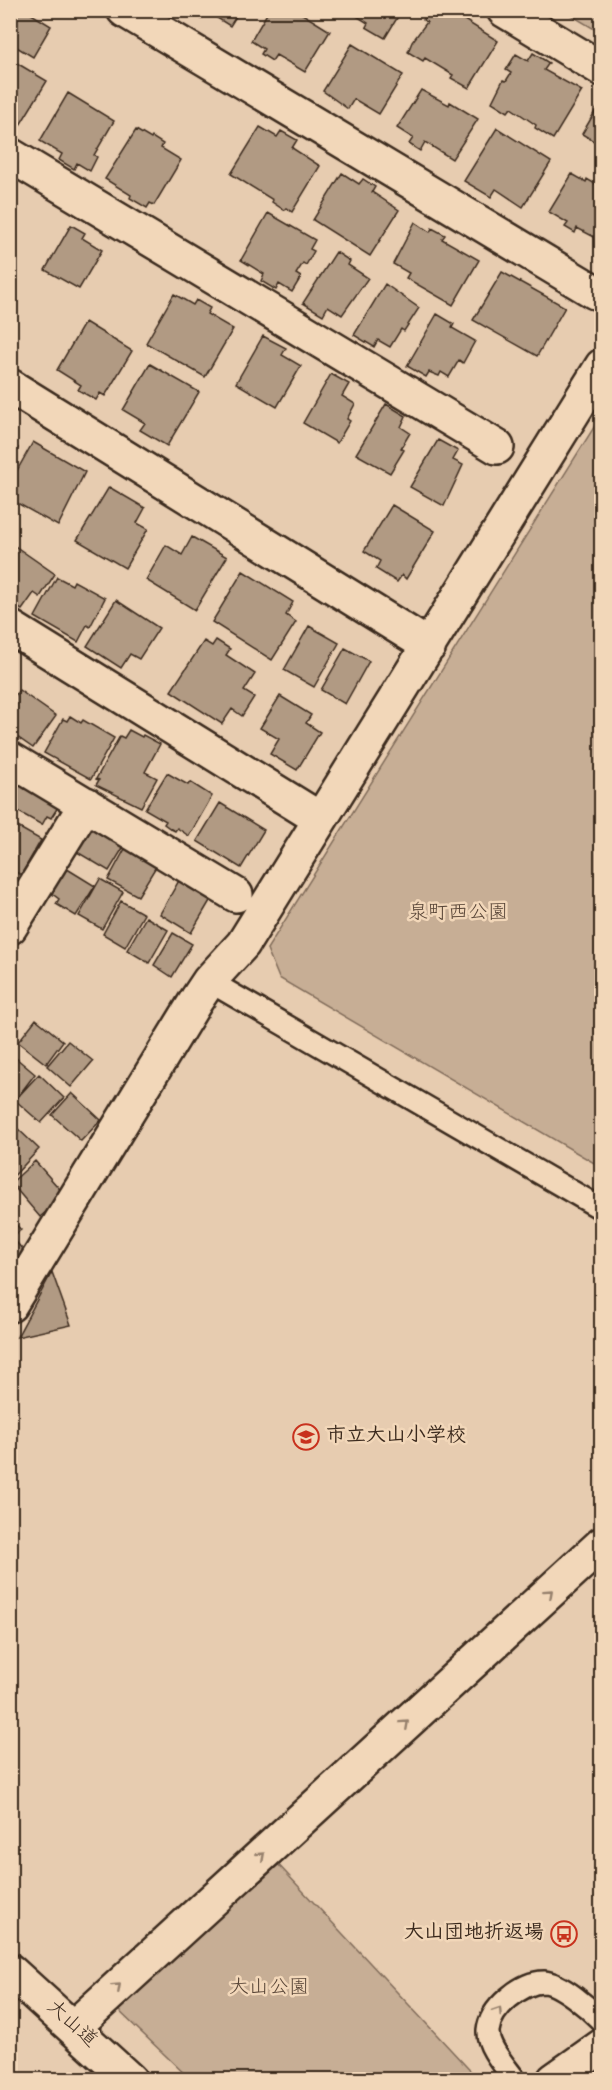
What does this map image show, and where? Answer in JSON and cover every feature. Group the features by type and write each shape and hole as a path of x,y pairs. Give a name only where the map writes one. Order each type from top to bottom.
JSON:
{"street":[{"path":"124,10 595,292"},
{"path":"504,10 602,69"},
{"path":"10,154 498,447"},
{"path":"10,1305 209,981 243,944 602,366"},
{"path":"10,386 429,646"},
{"path":"10,627 320,819"},
{"path":"10,759 236,895"},
{"path":"10,927 86,804"},
{"path":"74,2026 602,1544"},
{"name":"大山道","path":"10,1971 74,2026 130,2079"},
{"path":"554,2079 602,2046"}],"lane":[{"path":"209,981 602,1209"},
{"path":"515,2079 495,2054 488,2031 497,2008 524,1986 546,1982 569,1993 602,2021"}],"green space":[{"path":"564,11 601,11 601,33"},
{"name":"泉町西公園","path":"601,416 602,1167 279,978 267,949"},
{"name":"大山公園","path":"274,1860 478,2079 190,2079 116,2008"}],"building":[{"path":"10,10 25,10 51,26 33,57 10,43"},
{"path":"240,10 230,26 206,11 201,19 187,11"},
{"path":"269,10 296,10 330,31 305,72 276,55 272,61 261,54 264,49 251,41"},
{"path":"347,10 402,10 385,38 366,27 368,23"},
{"path":"429,10 462,10 464,12 461,18 498,41 469,88 451,78 453,75 425,58 423,61 408,52 412,42 427,22 423,20"},
{"path":"352,44 403,75 379,114 354,99 348,109 323,91"},
{"path":"533,53 549,63 544,70 582,91 553,139 535,128 536,125 511,108 508,112 492,102 503,80 506,81 511,73 506,70 516,54 528,61"},
{"path":"10,59 47,81 14,135 10,133"},
{"path":"421,90 449,105 450,102 478,119 452,159 425,142 420,151 409,144 413,138 397,128"},
{"path":"68,93 114,121 94,155 97,157 90,171 77,163 74,169 59,160 62,154 40,141"},
{"path":"600,103 602,104 602,146 582,134"},
{"path":"260,127 277,137 281,131 297,140 292,148 320,166 292,212 286,208 284,210 272,202 273,200 231,174"},
{"path":"497,128 551,162 523,207 496,189 491,197 464,181"},
{"path":"136,130 163,144 161,148 181,160 154,205 150,203 147,208 105,179"},
{"path":"342,173 359,184 363,179 375,187 372,192 399,210 370,256 313,220"},
{"path":"572,174 586,182 587,179 602,188 602,241 577,228 575,233 565,227 568,223 549,212"},
{"path":"268,213 315,240 310,249 314,251 306,265 303,263 296,274 301,277 292,292 279,284 276,290 261,281 264,274 241,260"},
{"path":"415,222 430,232 432,228 445,235 442,239 479,260 453,305 406,278 409,273 393,264"},
{"path":"71,225 85,233 82,238 102,250 79,289 45,270"},
{"path":"336,252 350,261 348,265 368,278 342,315 328,306 323,315 303,303"},
{"path":"502,272 565,307 537,356 473,320"},
{"path":"385,284 419,308 404,331 401,329 390,347 378,340 374,347 354,335"},
{"path":"174,294 193,305 196,300 210,308 207,314 233,329 205,377 146,343"},
{"path":"437,314 454,324 452,328 475,341 463,363 459,360 449,377 441,372 439,376 429,372 426,377 407,366"},
{"path":"85,322 132,351 105,396 100,393 96,400 78,390 81,385 57,370"},
{"path":"263,336 286,348 282,355 301,366 277,407 236,383"},
{"path":"150,364 199,392 167,446 140,430 145,423 123,410"},
{"path":"331,374 349,384 342,396 355,404 347,419 350,421 337,443 303,423"},
{"path":"386,404 406,416 401,427 410,433 401,448 404,450 390,473 356,454"},
{"path":"438,440 458,451 453,460 463,465 444,506 410,487"},
{"path":"33,442 85,472 58,526 10,499 10,483"},
{"path":"10,444 18,448 10,460"},
{"path":"109,487 145,508 137,523 148,529 125,568 77,540"},
{"path":"392,505 435,531 406,579 402,575 397,582 376,569 380,561 364,551"},
{"path":"192,537 227,557 195,610 146,580 166,545 182,555"},
{"path":"12,544 55,574 40,597 34,593 22,610 10,602"},
{"path":"243,571 293,602 286,615 296,622 272,660 212,622"},
{"path":"57,577 72,585 74,581 105,598 90,627 87,625 78,642 35,617"},
{"path":"116,600 159,628 139,659 130,654 121,668 87,646"},
{"path":"309,626 339,643 314,687 284,670"},
{"path":"216,640 230,649 226,655 255,674 244,691 254,697 242,716 232,709 222,724 171,691 204,641 212,646"},
{"path":"345,648 369,661 345,704 321,690"},
{"path":"19,690 56,716 33,748 10,732 10,702"},
{"path":"280,696 311,715 306,723 320,732 297,770 270,754 279,739 260,728"},
{"path":"70,716 81,723 83,720 114,738 91,779 44,753 63,719 67,721"},
{"path":"129,730 160,744 145,772 157,778 141,807 96,785 99,780 96,779 120,736 124,738"},
{"path":"10,769 62,801 51,818 47,816 42,825 10,807"},
{"path":"167,773 188,785 190,782 212,796 189,836 177,828 175,831 171,829 164,824 166,821 145,809"},
{"path":"220,803 264,830 241,868 197,841"},
{"path":"89,820 126,843 109,871 72,849"},
{"path":"16,826 41,840 21,875 10,869 10,836"},
{"path":"126,847 157,865 138,896 108,880"},
{"path":"64,867 95,886 76,916 56,904 59,899 51,893 56,884 53,883"},
{"path":"181,877 214,894 191,933 160,914"},
{"path":"100,879 123,892 102,929 79,916"},
{"path":"121,901 144,914 125,947 103,934"},
{"path":"146,917 168,930 149,963 127,950"},
{"path":"173,933 192,944 172,977 154,965"},
{"path":"36,1019 63,1041 46,1064 18,1042"},
{"path":"10,1023 16,1028 10,1035"},
{"path":"68,1041 93,1061 71,1087 47,1066"},
{"path":"10,1053 35,1074 16,1099 10,1094"},
{"path":"39,1074 64,1098 41,1123 15,1100"},
{"path":"72,1093 101,1120 81,1141 52,1115"},
{"path":"16,1127 39,1149 10,1180 10,1132"},
{"path":"35,1161 65,1195 40,1217 11,1183"},
{"path":"10,1218 21,1230 12,1237 27,1255 10,1269"},
{"path":"52,1272 71,1325 17,1337"}],"place":[{"name":"市立大山小学校","path":"306,1437"},
{"name":"大山団地折返場","path":"564,1934"}]}
